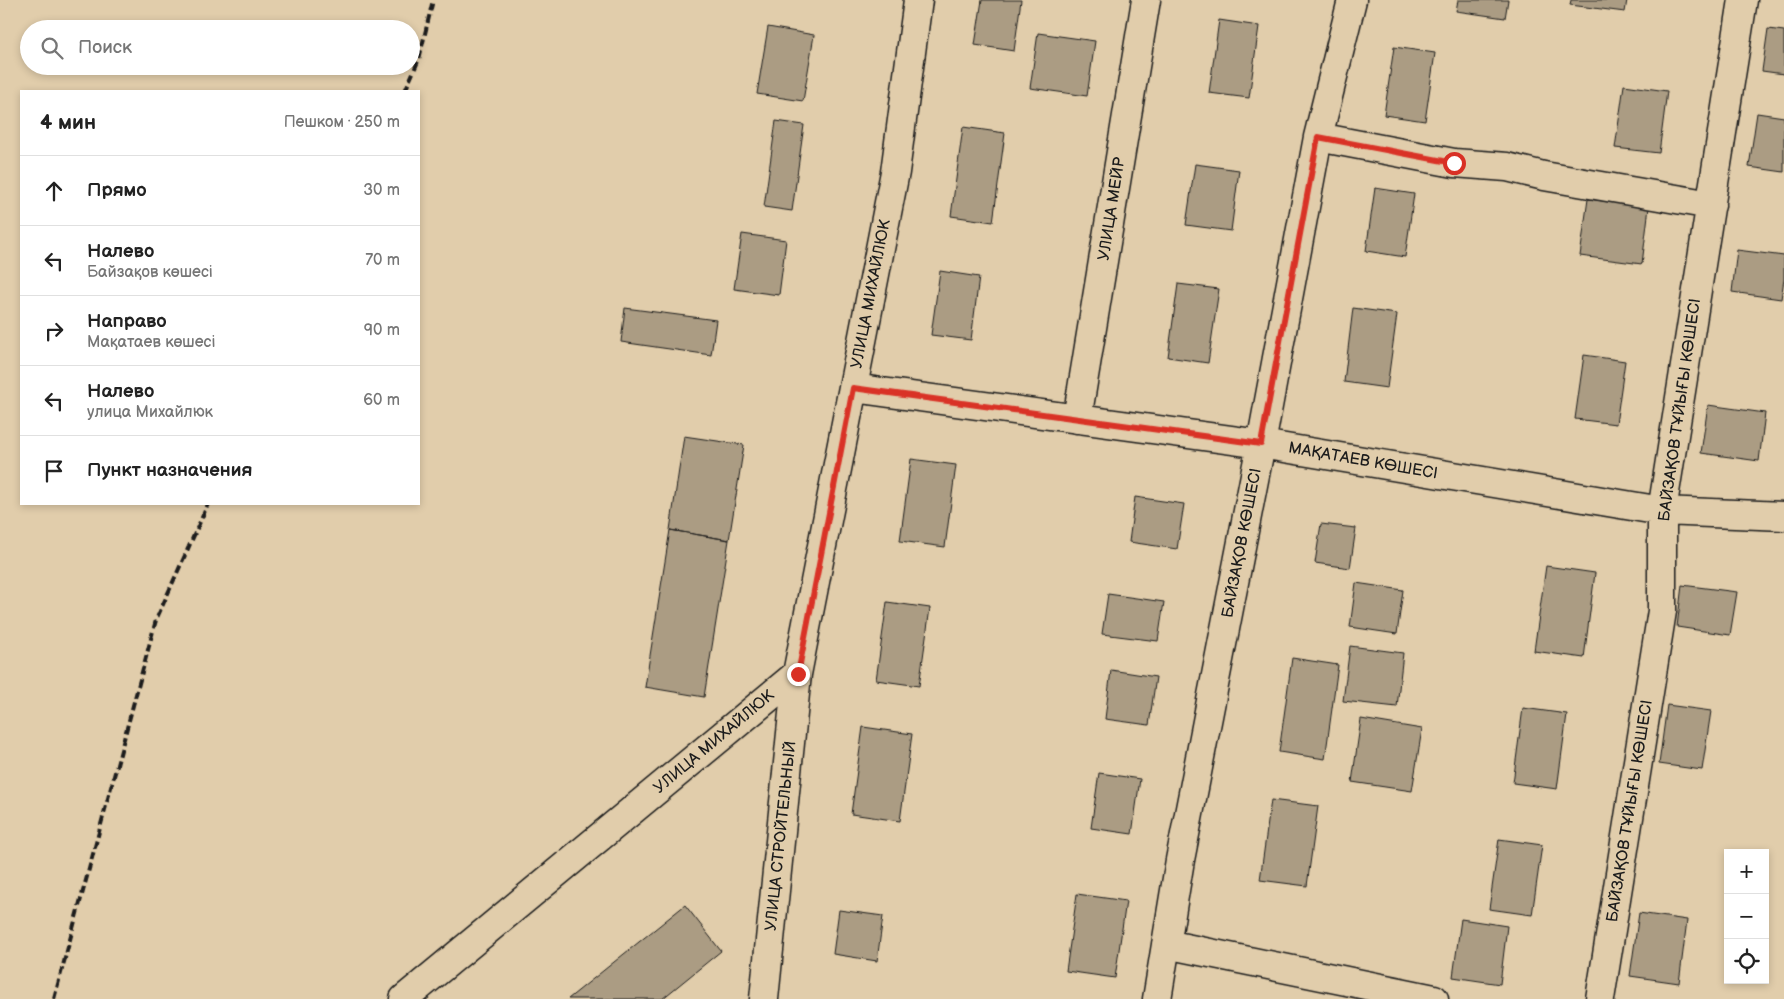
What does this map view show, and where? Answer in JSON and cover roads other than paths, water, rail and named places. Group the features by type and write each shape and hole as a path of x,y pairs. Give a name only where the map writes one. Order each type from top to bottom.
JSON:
{"street":[{"name":"УЛИЦА МИХАЙЛЮК","path":"404,999 798,674 895,172 918,0"},
{"name":"УЛИЦА МЕЙР","path":"1077,419 1146,0"},
{"name":"БАЙЗАҚОВ КӨШЕСІ","path":"1157,999 1180,860 1261,444 1318,137 1352,0"},
{"name":"БАЙЗАҚОВ ТҰЙЫҒЫ КӨШЕСІ","path":"1600,999 1662,611 1662,511 1743,0"},
{"path":"1318,137 1454,163 1507,167 1544,176 1711,205"},
{"name":"МАҚАТАЕВ КӨШЕСІ","path":"853,388 1261,444 1662,511 1784,516"},
{"name":"УЛИЦА СТРОЙТЕЛЬНЫЙ","path":"764,999 798,674"},
{"path":"1166,944 1434,999"}],"railway":[{"path":"420,55 433,0"},
{"path":"405,90 412,75"},
{"path":"54,999 156,620 208,505"}]}
